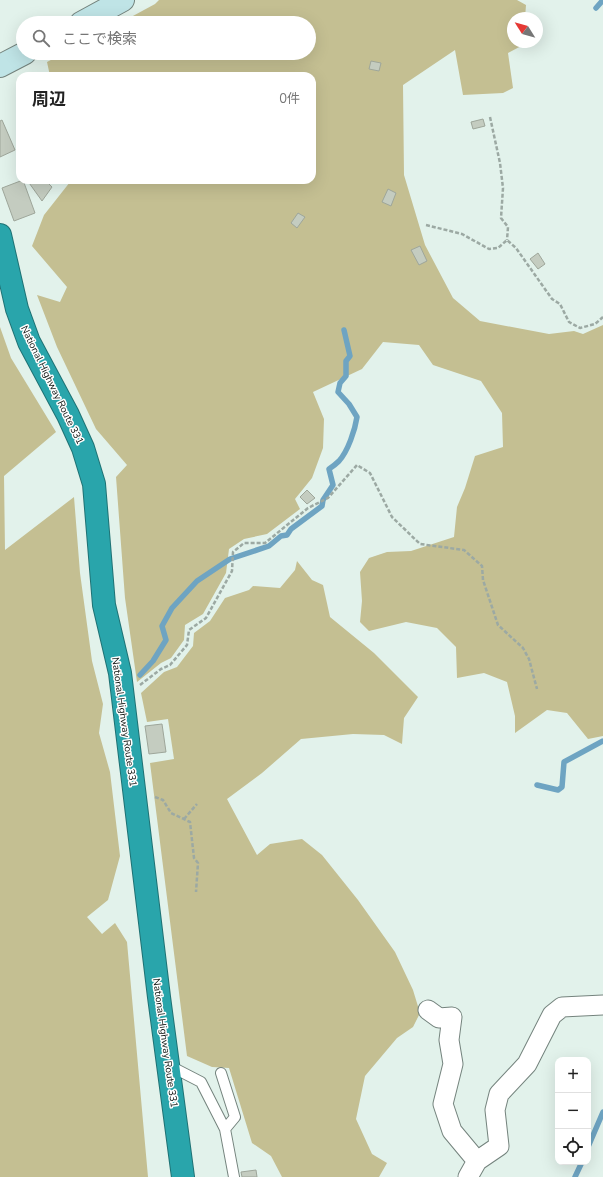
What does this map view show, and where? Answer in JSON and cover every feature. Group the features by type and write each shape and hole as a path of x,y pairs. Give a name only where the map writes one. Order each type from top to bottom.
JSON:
{"highway":[{"name":"National Highway Route 331","path":"0,235 17,309 30,342 68,415 83,448 94,484 104,605 120,673 182,1177"}],"street":[{"path":"94,16 124,0"},
{"path":"0,66 16,58"},
{"path":"428,1010 439,1018 452,1017 449,1040 453,1064 443,1104 452,1132 472,1169 499,1146 495,1110 499,1094 527,1064 552,1015 562,1007 603,1005"}],"lane":[{"path":"168,1065 201,1082 225,1129 234,1177"},
{"path":"220,1073 235,1116 225,1129"}],"path":[{"path":"426,225 462,234 489,249 498,248 507,240 508,227 501,218 503,188 500,163 490,117"},
{"path":"507,240 516,248 552,299 560,304 569,322 580,328 595,324 603,317"},
{"path":"123,699 161,669 170,665 187,645 189,630 206,618 232,571 233,552 244,543 265,543 308,508 328,498 357,465 370,473 392,517 420,544 464,550 482,566 484,580 498,625 523,648 530,659 537,689"},
{"path":"133,782 152,796 162,800 172,813 190,822 194,858 198,863 196,892"},
{"path":"184,819 197,804"}],"shaded area":[{"path":"159,0 517,0 526,5 525,12 507,12 507,48 517,48 508,53 513,88 503,93 463,95 455,50 403,85 404,175 425,245 453,298 480,321 549,334 574,331 583,334 603,325 603,736 588,739 567,713 547,710 515,733 515,716 507,682 484,673 457,678 456,647 437,628 406,622 369,631 360,622 362,601 360,572 369,558 387,552 411,551 454,537 457,507 465,488 475,456 503,447 502,413 481,381 433,365 419,345 383,342 362,369 313,392 324,419 323,448 312,478 295,499 300,509 267,534 244,539 229,549 226,573 203,614 185,625 184,640 171,658 161,663 137,682 125,598 116,477 127,465 96,429 57,347 37,295 60,302 67,287 32,246 44,215 68,184 316,184 316,72 49,72 47,62 51,60 316,60 316,16 133,16 155,4"},
{"path":"0,327 11,358 56,432 4,476 5,550 74,497 80,573 92,661 103,704 99,733 110,772 120,856 108,900 87,917 102,934 115,923 127,942 148,1177 0,1177"},
{"path":"297,561 312,580 323,585 330,617 374,653 418,697 404,718 402,744 384,735 353,734 301,739 262,773 227,799 257,855 270,844 302,839 322,855 358,900 395,952 413,990 420,1013 413,1027 397,1038 365,1076 356,1119 372,1154 387,1163 379,1177 282,1177 271,1156 252,1143 229,1068 212,1067 187,1056 150,763 174,759 168,719 147,722 141,693 164,672 177,667 193,646 194,633 210,621 225,598 249,590 253,586 280,588 295,570"}],"building":[{"path":"371,61 381,63 379,71 369,69"},
{"path":"483,119 485,126 473,129 471,122"},
{"path":"2,120 15,150 0,157 0,121"},
{"path":"16,183 16,184 24,184 35,213 14,221 2,188"},
{"path":"30,184 49,184 52,187 42,201"},
{"path":"388,189 396,193 391,206 382,202"},
{"path":"298,213 305,217 297,228 291,223"},
{"path":"420,246 427,261 419,265 411,250"},
{"path":"538,253 545,264 538,269 530,259"},
{"path":"307,490 315,498 307,504 300,497"},
{"path":"162,724 166,752 149,754 145,726"},
{"path":"256,1170 257,1177 242,1177 241,1172"}],"waterway":[{"path":"596,8 603,0"},
{"path":"140,675 153,661 166,640 162,626 172,608 197,581 230,559 269,546 281,536 287,535 291,529 322,506 323,500 333,485 329,469 339,461 345,452 353,434 357,417 349,404 338,392 340,383 346,376 346,361 350,356 344,330"},
{"path":"537,785 558,790 562,787 564,762 603,741"},
{"path":"591,1140 603,1112"},
{"path":"575,1177 581,1165"}]}
